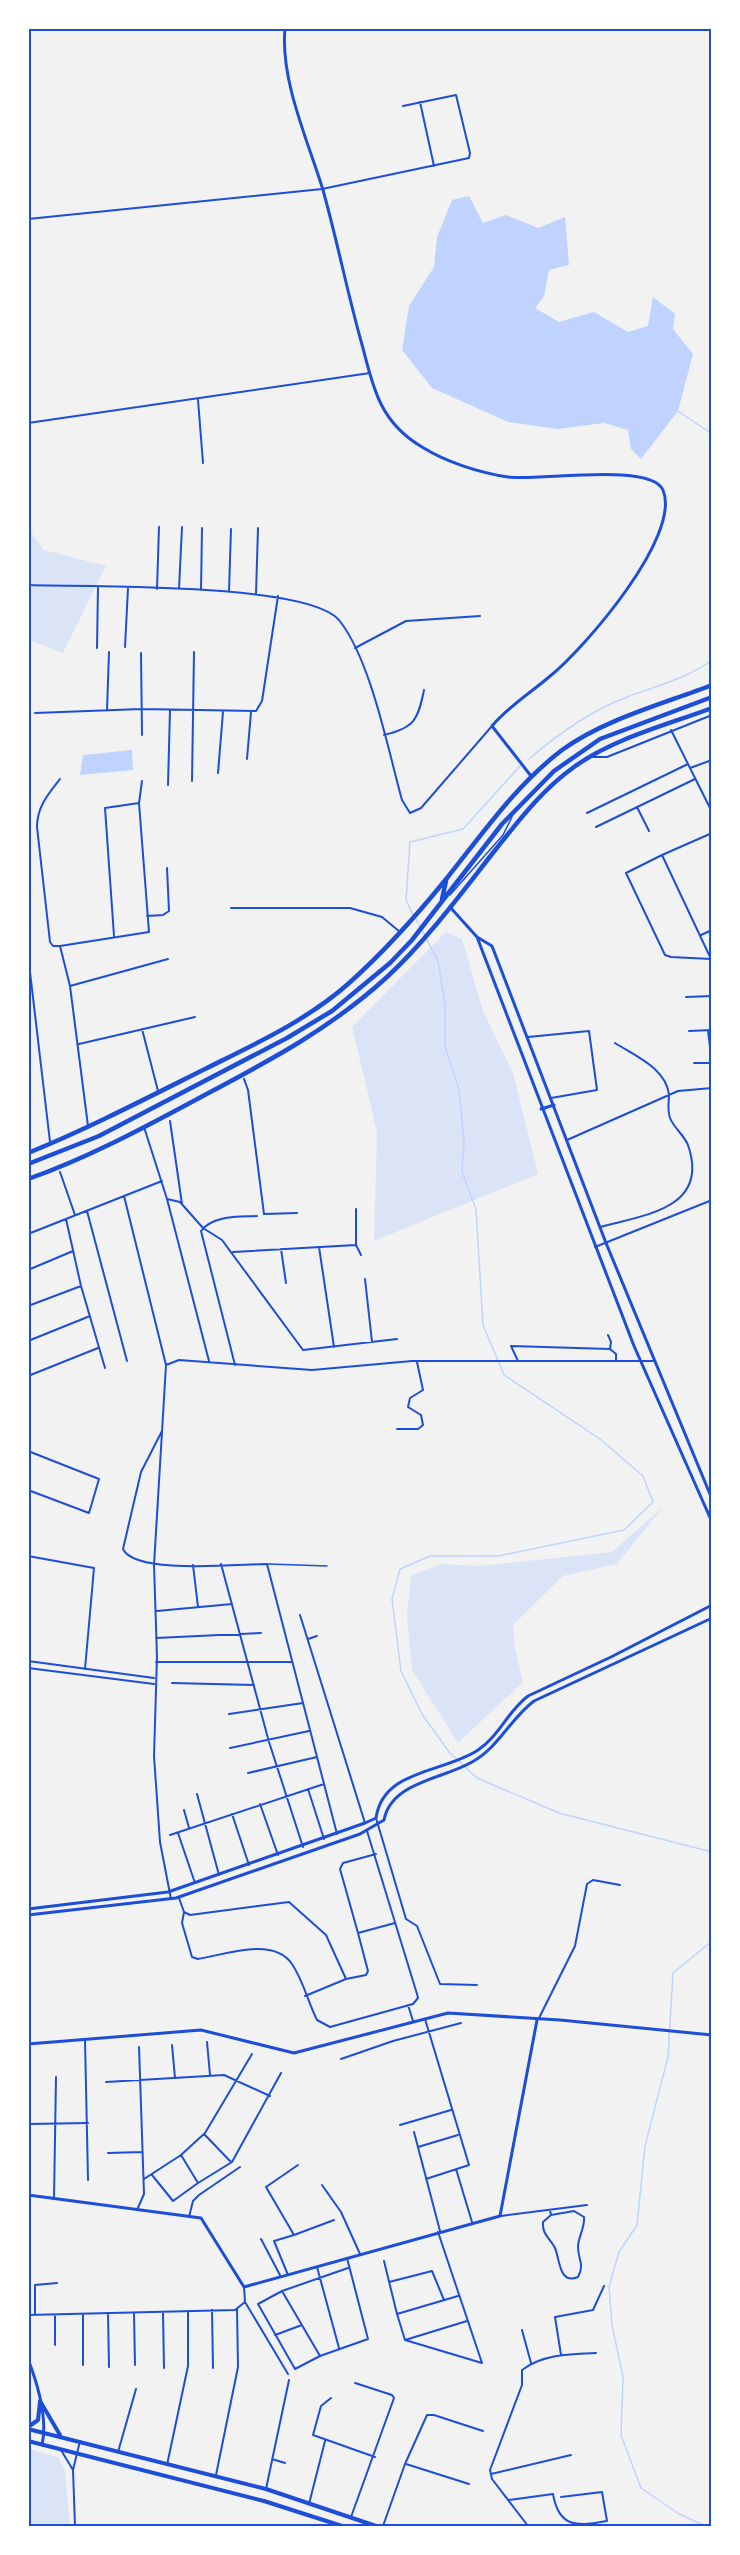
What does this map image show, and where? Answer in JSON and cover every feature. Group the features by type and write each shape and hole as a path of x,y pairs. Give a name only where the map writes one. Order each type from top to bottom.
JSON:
{"highway":[{"path":"28,1152 158,1093 290,1026 310,1013 361,972 400,932 531,776 564,749 596,731 711,685"},
{"path":"28,1164 99,1136 311,1025 357,992 390,963 425,925 502,824 513,816 554,771 584,749 609,735 711,698"},
{"path":"28,1179 72,1163 144,1127 301,1044 332,1023 389,974 425,936 532,806 553,784 592,757 711,708"},
{"path":"442,902 446,880"}],"main road":[{"path":"28,2428 38,2420 40,2401"},
{"path":"40,2401 60,2435"},
{"path":"28,2428 60,2435 117,2453 266,2489 376,2526"},
{"path":"28,2441 264,2501 342,2526"}],"street":[{"path":"28,585 256,593 278,596 333,614 355,648 365,672 402,800 410,813 421,808 510,707 568,659 627,589 655,546 665,514 663,491 652,478 642,475 508,477 439,456 408,437 390,419 369,373 322,189 289,73 285,28"},
{"path":"28,219 322,189 467,159 470,153 456,95 403,106"},
{"path":"420,102 434,166"},
{"path":"28,423 369,373"},
{"path":"198,399 203,463"},
{"path":"157,589 159,527"},
{"path":"179,589 182,527"},
{"path":"201,590 202,528"},
{"path":"256,593 258,528"},
{"path":"229,591 231,529"},
{"path":"98,587 98,648"},
{"path":"125,647 128,588"},
{"path":"35,713 141,709 256,711 262,701 278,596"},
{"path":"355,648 406,621 480,616"},
{"path":"107,710 109,652"},
{"path":"192,781 194,652"},
{"path":"141,653 141,735"},
{"path":"384,735 403,730 416,718 424,690"},
{"path":"168,784 170,710"},
{"path":"218,773 223,712"},
{"path":"247,759 251,712"},
{"path":"592,757 607,757 711,716"},
{"path":"492,726 531,776"},
{"path":"671,730 711,812"},
{"path":"690,768 711,759"},
{"path":"587,813 688,764"},
{"path":"596,827 695,778"},
{"path":"60,779 37,815 50,942 53,946 148,932 139,803 142,781"},
{"path":"114,936 105,808 139,803"},
{"path":"637,807 649,831"},
{"path":"662,855 711,959 665,955 626,873 662,855 711,833"},
{"path":"147,916 163,915 169,911 167,868"},
{"path":"450,907 477,937 492,946 653,1362 711,1499"},
{"path":"231,908 350,908 382,917 400,932"},
{"path":"701,935 711,930"},
{"path":"477,937 640,1362 711,1522"},
{"path":"60,946 70,986 88,1126"},
{"path":"70,986 168,959"},
{"path":"30,972 50,1143"},
{"path":"686,997 711,996"},
{"path":"79,1044 195,1017"},
{"path":"142,1029 158,1093"},
{"path":"689,1030 710,1031 711,1063 694,1063"},
{"path":"528,1037 589,1031 597,1090 552,1098"},
{"path":"600,1227 667,1208 681,1198 693,1173 687,1142 670,1118 669,1095 659,1070 615,1043"},
{"path":"244,1079 248,1090 264,1214 297,1213"},
{"path":"567,1140 669,1095 686,1089 711,1089"},
{"path":"542,1109 554,1105"},
{"path":"170,1121 182,1205"},
{"path":"144,1127 167,1199 209,1362"},
{"path":"60,1172 75,1215"},
{"path":"28,1234 162,1181"},
{"path":"124,1196 166,1365 154,1565 156,1611 154,1684 155,1789 168,1892 171,1899"},
{"path":"167,1199 182,1205 203,1228 222,1240 234,1252 303,1350 397,1339"},
{"path":"595,1247 711,1200"},
{"path":"356,1209 356,1245 361,1254"},
{"path":"87,1211 127,1361"},
{"path":"203,1228 224,1219 257,1216"},
{"path":"66,1219 81,1286 105,1368"},
{"path":"203,1228 201,1236 235,1365"},
{"path":"234,1252 356,1245"},
{"path":"319,1247 334,1347"},
{"path":"281,1249 286,1283"},
{"path":"28,1270 73,1251"},
{"path":"365,1279 372,1342"},
{"path":"28,1306 81,1286"},
{"path":"28,1341 90,1316"},
{"path":"608,1335 611,1342 610,1349"},
{"path":"518,1361 511,1346 610,1349 616,1354 616,1362"},
{"path":"28,1376 99,1347"},
{"path":"166,1365 179,1360 312,1370 417,1362 653,1362"},
{"path":"397,1429 418,1429 423,1425 421,1415 408,1407 410,1398 423,1390 417,1362"},
{"path":"162,1431 141,1472 123,1549 131,1558 154,1565 267,1564 338,1834"},
{"path":"28,1451 99,1479 88,1513 28,1490"},
{"path":"28,1556 94,1568 85,1669"},
{"path":"221,1564 269,1742 303,1846"},
{"path":"193,1565 198,1607"},
{"path":"156,1611 232,1604"},
{"path":"477,1986 440,1983 417,1926 406,1919 376,1818 384,1795 395,1784 467,1755 494,1736 507,1715 528,1696 611,1657 711,1605"},
{"path":"300,1615 365,1823"},
{"path":"28,1915 171,1899 367,1831 384,1820 386,1809 397,1795 473,1762 495,1746 517,1713 534,1701 711,1618"},
{"path":"156,1638 261,1632"},
{"path":"308,1639 317,1636"},
{"path":"28,1661 154,1678"},
{"path":"156,1662 292,1662"},
{"path":"28,1668 154,1684"},
{"path":"172,1683 255,1685"},
{"path":"229,1714 303,1703"},
{"path":"230,1748 269,1742 310,1731"},
{"path":"248,1773 317,1757"},
{"path":"447,1764 453,1771"},
{"path":"170,1835 324,1784"},
{"path":"308,1789 324,1839"},
{"path":"197,1794 219,1875"},
{"path":"260,1804 278,1855"},
{"path":"184,1810 189,1828"},
{"path":"231,1813 249,1866"},
{"path":"28,1909 168,1892 249,1866 376,1818"},
{"path":"179,1897 184,1912 182,1923 190,1953 194,1959 259,1949 276,1952 291,1962 317,2020 330,2026 408,2005 416,2002 417,1994 399,1926 395,1923 376,1854 367,1831"},
{"path":"178,1833 195,1883"},
{"path":"305,1995 366,1975 368,1971 340,1869 343,1863 376,1854"},
{"path":"500,2216 537,2020 575,1946 587,1884 593,1880 620,1885"},
{"path":"184,1912 200,1915 289,1902 326,1935 334,1948 346,1980"},
{"path":"358,1934 395,1923"},
{"path":"408,2005 413,2021"},
{"path":"28,2044 201,2030 294,2053 448,2013 711,2035"},
{"path":"424,2018 469,2165 426,2179"},
{"path":"341,2059 428,2030 461,2023"},
{"path":"85,2040 88,2180"},
{"path":"207,2042 210,2075"},
{"path":"172,2045 175,2078"},
{"path":"137,2210 144,2194 139,2047"},
{"path":"144,2179 181,2155 204,2134 252,2054"},
{"path":"152,2175 173,2201 231,2162 282,2073"},
{"path":"106,2082 210,2075 236,2078 270,2096"},
{"path":"54,2199 56,2077"},
{"path":"400,2125 451,2110"},
{"path":"28,2124 88,2123"},
{"path":"405,2340 482,2363 458,2296 439,2232 414,2132"},
{"path":"204,2134 231,2162"},
{"path":"418,2147 459,2135"},
{"path":"108,2153 142,2152"},
{"path":"181,2155 198,2183"},
{"path":"294,2235 266,2187 298,2165"},
{"path":"189,2217 193,2201 199,2195 240,2167"},
{"path":"456,2169 472,2223"},
{"path":"321,2185 340,2212 360,2254"},
{"path":"28,2195 201,2218 244,2287 245,2302 288,2374"},
{"path":"244,2287 500,2216 587,2205"},
{"path":"550,2210 551,2215"},
{"path":"574,2211 584,2217 584,2229 578,2246 583,2266 578,2277 566,2278 554,2247 544,2235 543,2222 551,2215 574,2211"},
{"path":"288,2275 274,2241 334,2220"},
{"path":"261,2239 281,2277"},
{"path":"347,2258 350,2267 368,2339 339,2348 295,2369 258,2304 282,2291 350,2267"},
{"path":"384,2261 405,2340"},
{"path":"316,2266 339,2348"},
{"path":"389,2282 432,2271 444,2300"},
{"path":"34,2315 35,2285 57,2283"},
{"path":"561,2355 555,2317 593,2310 604,2286"},
{"path":"282,2291 320,2356"},
{"path":"397,2314 458,2296"},
{"path":"28,2316 237,2309 245,2302"},
{"path":"215,2478 238,2367 237,2309"},
{"path":"212,2310 213,2368"},
{"path":"167,2465 188,2366 188,2311"},
{"path":"108,2313 110,2367"},
{"path":"134,2313 135,2365"},
{"path":"163,2313 164,2368"},
{"path":"82,2314 83,2365"},
{"path":"55,2315 55,2345"},
{"path":"405,2340 467,2321"},
{"path":"275,2335 303,2325"},
{"path":"522,2330 531,2364"},
{"path":"528,2526 491,2474 491,2464 522,2385 522,2370 531,2364 561,2355 596,2352"},
{"path":"28,2359 40,2401 45,2432 42,2445"},
{"path":"266,2489 289,2380"},
{"path":"351,2517 375,2457 394,2398 392,2395 355,2383"},
{"path":"117,2453 136,2389"},
{"path":"331,2398 321,2406 311,2432 326,2441 375,2457"},
{"path":"383,2526 405,2464 424,2420 430,2414 483,2431"},
{"path":"75,2526 72,2470 80,2441"},
{"path":"309,2504 326,2441"},
{"path":"61,2450 72,2470"},
{"path":"491,2474 571,2455"},
{"path":"272,2458 285,2463"},
{"path":"405,2464 469,2484"},
{"path":"509,2500 553,2494 558,2511 569,2522 581,2525 607,2521 602,2492 561,2498"}],"lane":[{"path":"267,1564 327,1566"}],"shaded area":[{"path":"28,529 44,550 106,566 63,653 29,640"},
{"path":"446,932 462,939 483,1011 513,1073 538,1174 374,1241 377,1132 352,1027"},
{"path":"664,1506 617,1564 563,1576 513,1625 515,1649 523,1682 458,1743 412,1670 407,1615 411,1576 441,1564 479,1566 612,1552"},
{"path":"29,2449 58,2457 65,2471 70,2526 29,2526"}],"water":[{"path":"469,196 483,223 506,215 538,228 565,217 569,265 549,270 544,296 535,308 559,322 594,312 628,332 648,326 653,297 675,314 673,329 693,354 678,411 641,459 631,449 628,430 604,423 558,429 508,422 432,388 402,350 409,306 434,267 437,237 452,200"},
{"path":"132,750 133,770 80,775 83,755"}],"waterway":[{"path":"678,411 712,434"},
{"path":"529,759 587,716 627,697 681,677 712,660"},
{"path":"413,915 406,900 410,842 463,829 520,766"},
{"path":"416,919 438,961 445,1004 445,1046 459,1090 464,1142 462,1172 476,1209 483,1325 504,1375 600,1439 643,1476 653,1502 624,1530 498,1556 430,1556 400,1569 392,1599 401,1671 422,1714 449,1752 477,1778 559,1813 712,1852"},
{"path":"706,2526 679,2514 641,2488 621,2435 623,2377 612,2325 609,2287 619,2252 637,2225 645,2146 668,2057 673,1973 712,1941"}]}
